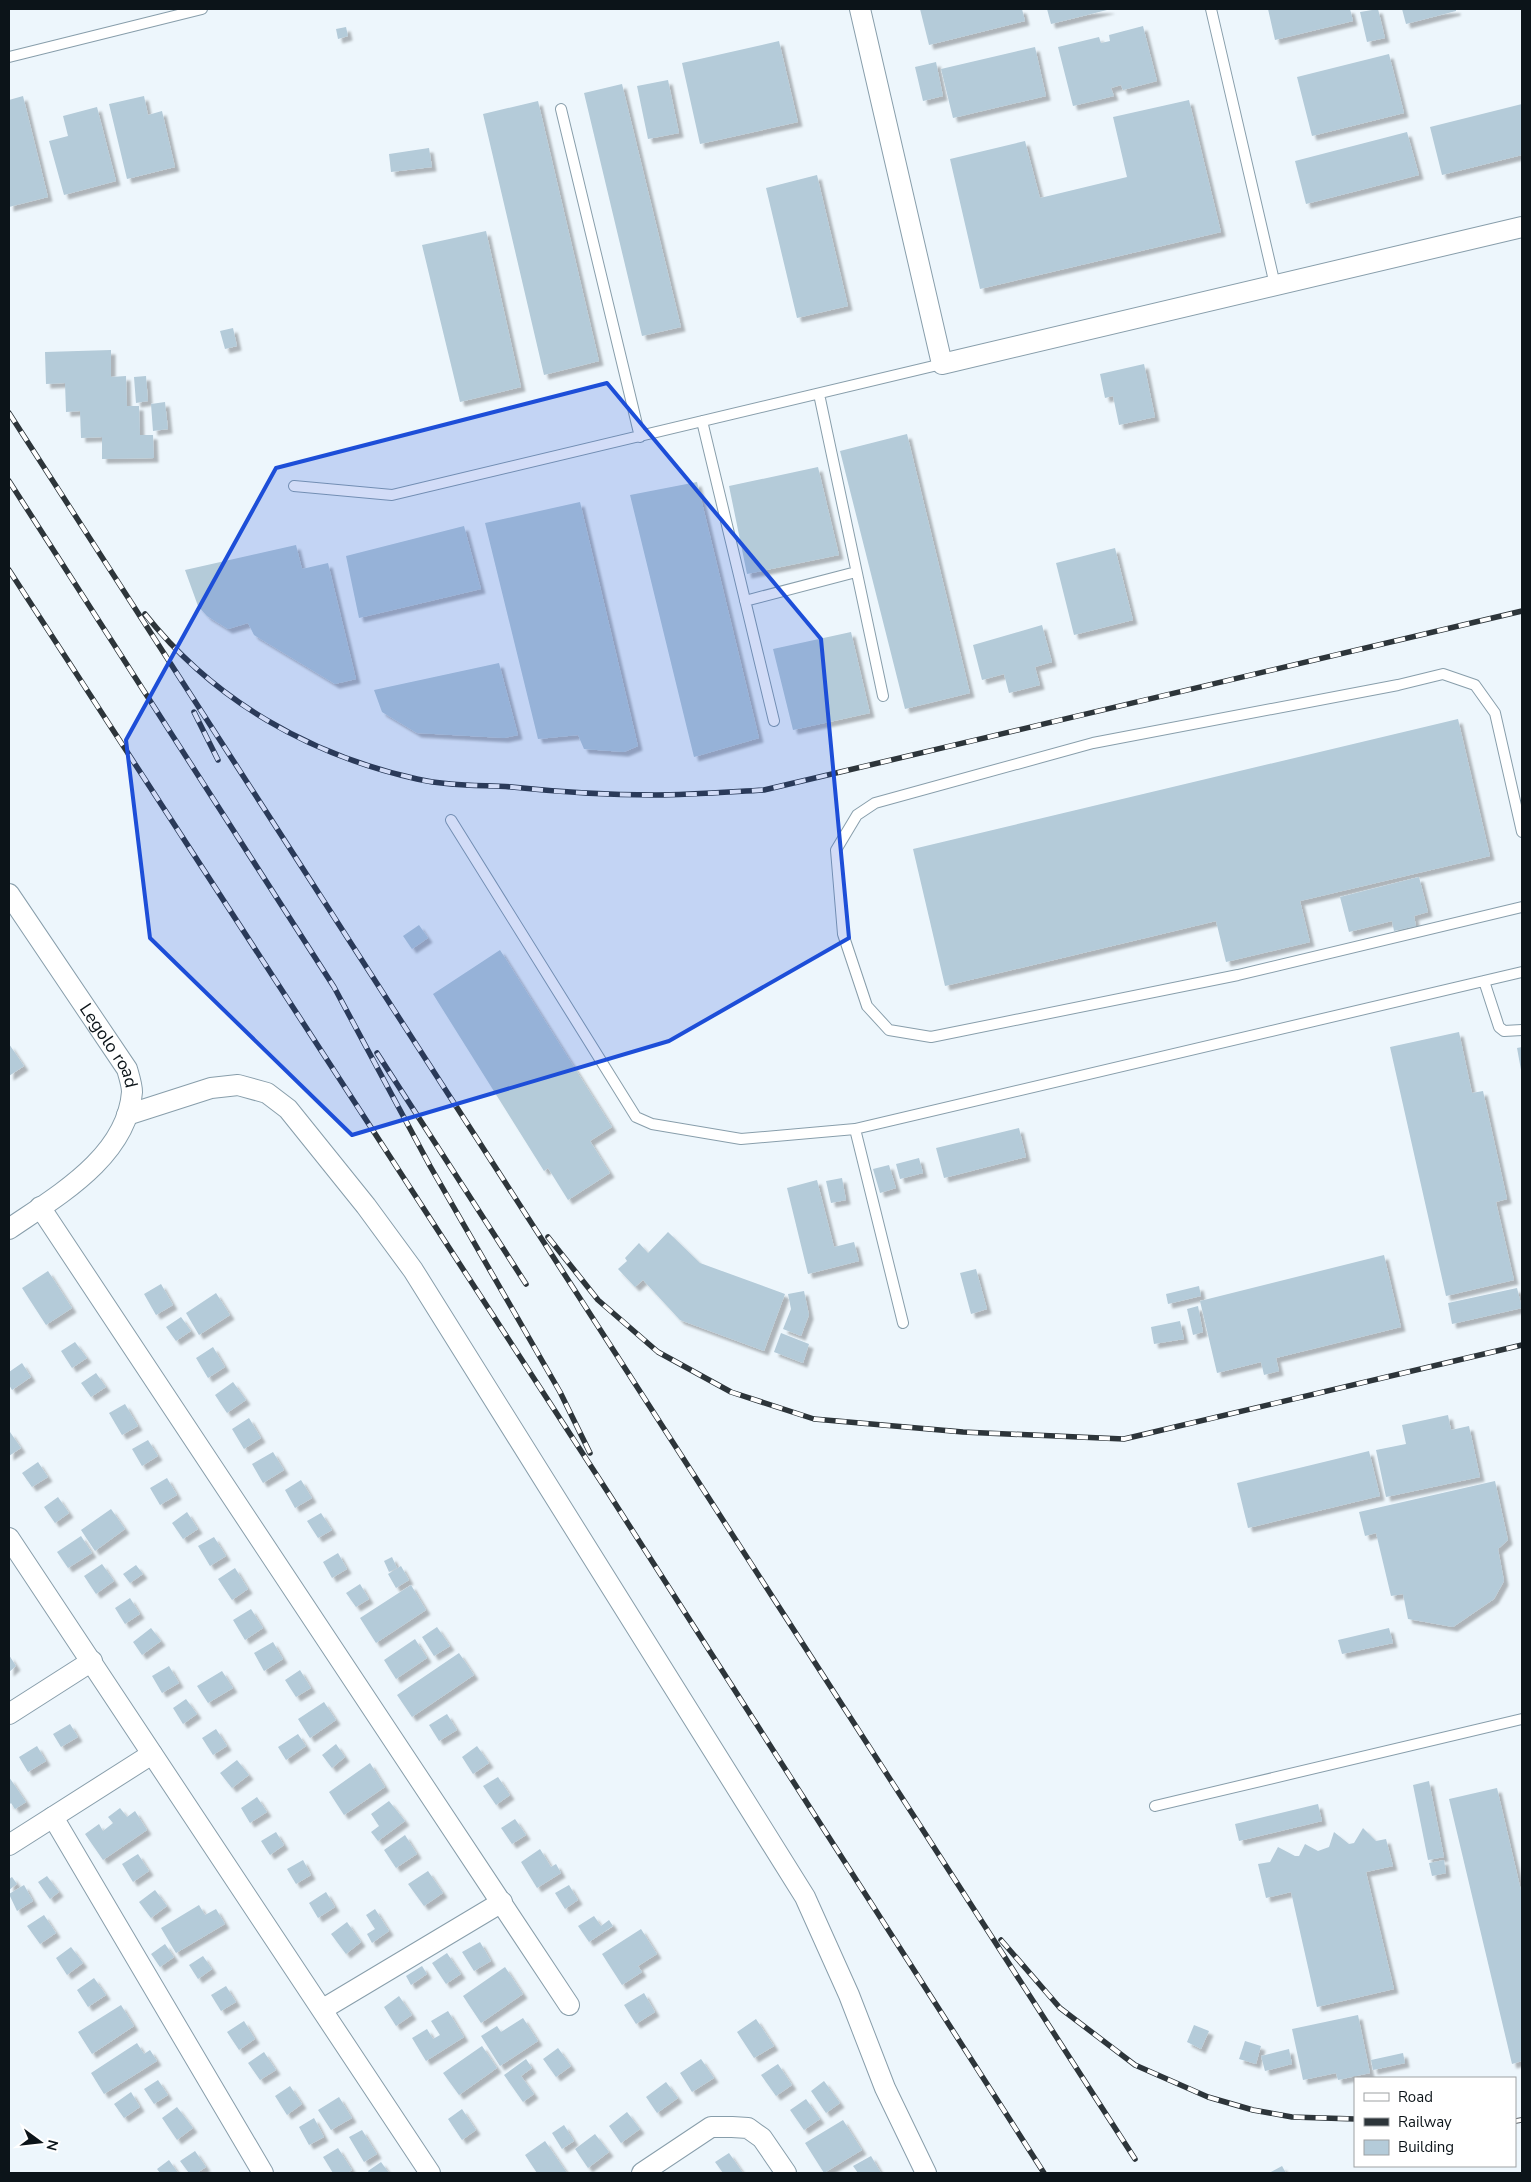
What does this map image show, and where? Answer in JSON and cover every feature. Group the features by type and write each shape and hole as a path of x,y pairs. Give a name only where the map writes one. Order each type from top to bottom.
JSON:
{"street":[{"path":"860,9 942,364 1522,227"},
{"name":"Legolo road","path":"9,894 127,1069 132,1090 127,1116 114,1142 83,1174 9,1229"},
{"path":"127,1116 212,1088 238,1085 267,1093 288,1110 366,1206 413,1270 805,1897 849,1995 885,2088 926,2173"},
{"path":"40,1207 569,2005"},
{"path":"9,1538 430,2173"},
{"path":"9,1714 92,1661"},
{"path":"9,1845 152,1754"},
{"path":"53,1817 263,2173"},
{"path":"323,2009 502,1902"},
{"path":"642,2173 711,2127 732,2126 748,2128 762,2138 786,2173"}],"lane":[{"path":"9,58 202,9"},
{"path":"1211,9 1275,285"},
{"path":"561,108 640,437"},
{"path":"294,486 392,495 942,364"},
{"path":"819,394 882,696"},
{"path":"702,422 774,721"},
{"path":"745,601 856,572"},
{"path":"1522,832 1495,713 1475,685 1443,674 1398,685 1093,743 875,803 857,815 836,850 843,934 867,1006 889,1030 931,1037 1238,975 1522,907"},
{"path":"451,820 636,1117 652,1124 741,1139 855,1129 1522,972"},
{"path":"1484,980 1499,1027 1504,1032 1522,1030"},
{"path":"855,1129 903,1323"},
{"path":"1155,1806 1522,1719"}],"highlighted area":[{"path":"607,383 821,639 849,938 669,1041 352,1135 150,938 126,740 276,468"}],"building":[{"path":"920,9 1022,9 1025,21 929,45"},
{"path":"1047,9 1111,9 1051,24"},
{"path":"1268,9 1350,9 1353,21 1275,40"},
{"path":"1378,9 1385,38 1367,42 1360,12"},
{"path":"1402,9 1456,9 1456,11 1406,24"},
{"path":"1143,26 1157,81 1123,90 1121,85 1111,88 1114,96 1073,106 1058,47 1099,37 1101,43 1110,41 1109,35"},
{"path":"346,27 348,36 338,39 336,29"},
{"path":"779,41 798,122 700,144 682,63"},
{"path":"1035,47 1046,96 953,118 941,69"},
{"path":"1389,54 1404,113 1312,136 1297,77"},
{"path":"936,62 943,96 923,101 915,67"},
{"path":"668,80 679,133 648,139 637,86"},
{"path":"622,84 681,327 642,336 584,93"},
{"path":"23,96 48,197 9,207 9,100"},
{"path":"144,96 148,115 162,111 175,167 127,179 109,104"},
{"path":"1189,100 1221,232 980,289 950,159 1025,141 1040,198 1127,177 1113,117"},
{"path":"538,101 599,361 544,375 483,114"},
{"path":"1522,104 1522,155 1442,175 1430,127"},
{"path":"97,107 116,181 64,195 49,141 68,136 63,116"},
{"path":"1407,132 1419,175 1306,204 1295,161"},
{"path":"429,148 432,167 391,172 389,154"},
{"path":"817,175 848,306 797,318 766,188"},
{"path":"486,231 521,387 460,402 422,245"},
{"path":"233,328 237,346 225,349 220,331"},
{"path":"111,350 111,377 126,376 127,406 139,406 140,435 153,435 154,458 102,459 102,437 81,438 80,411 66,412 65,383 46,384 45,352"},
{"path":"1144,364 1155,417 1119,425 1113,396 1105,398 1100,374"},
{"path":"146,376 148,401 136,403 134,377"},
{"path":"165,402 168,429 153,431 151,404"},
{"path":"907,434 970,693 905,709 840,451"},
{"path":"818,467 839,555 747,574 729,486"},
{"path":"697,482 759,738 694,757 630,495"},
{"path":"580,502 638,746 624,752 584,749 578,735 538,739 485,523"},
{"path":"464,526 481,589 359,618 346,556"},
{"path":"296,545 302,569 328,563 356,679 335,684 254,635 248,623 228,629 207,616 198,606 185,570"},
{"path":"1115,548 1133,620 1074,635 1056,563"},
{"path":"1042,625 1052,662 1035,667 1040,685 1009,693 1004,674 982,680 973,645"},
{"path":"851,632 870,713 793,730 773,649"},
{"path":"499,663 518,735 504,738 417,733 382,712 374,690"},
{"path":"1458,719 1490,856 1300,901 1310,942 1226,962 1216,921 945,986 913,849"},
{"path":"1419,877 1428,912 1414,916 1416,926 1394,931 1392,921 1349,932 1340,897"},
{"path":"419,925 428,938 412,949 403,936"},
{"path":"500,950 612,1127 590,1141 610,1173 568,1200 548,1168 544,1171 433,994"},
{"path":"1459,1032 1472,1093 1483,1091 1507,1199 1496,1202 1514,1280 1446,1296 1390,1047"},
{"path":"9,1044 24,1066 9,1076"},
{"path":"1522,1047 1522,1069 1521,1070 1517,1048"},
{"path":"1019,1128 1026,1157 944,1178 936,1148"},
{"path":"919,1158 923,1173 900,1179 896,1164"},
{"path":"889,1165 896,1188 880,1193 873,1169"},
{"path":"842,1178 846,1200 831,1203 826,1181"},
{"path":"817,1180 834,1247 854,1242 859,1261 808,1274 787,1188"},
{"path":"668,1232 700,1263 785,1294 764,1351 680,1320 643,1280 635,1287 618,1269 627,1261 625,1258 639,1243 648,1253"},
{"path":"1384,1255 1401,1327 1276,1358 1279,1371 1264,1375 1261,1362 1217,1373 1200,1301"},
{"path":"976,1269 987,1309 971,1314 960,1273"},
{"path":"48,1271 72,1308 46,1325 22,1288"},
{"path":"161,1284 173,1305 156,1315 144,1294"},
{"path":"1199,1286 1201,1296 1168,1304 1166,1294"},
{"path":"1517,1288 1522,1308 1452,1324 1448,1303"},
{"path":"804,1291 809,1315 801,1336 783,1329 791,1309 788,1294"},
{"path":"216,1293 230,1315 199,1335 186,1313"},
{"path":"1198,1306 1203,1332 1193,1335 1187,1309"},
{"path":"181,1317 191,1331 176,1341 166,1327"},
{"path":"1180,1321 1184,1339 1154,1344 1151,1327"},
{"path":"781,1333 809,1344 803,1363 774,1352"},
{"path":"75,1342 87,1358 72,1368 61,1351"},
{"path":"213,1347 225,1367 208,1378 196,1358"},
{"path":"22,1363 31,1377 12,1390 9,1385 9,1372"},
{"path":"96,1373 106,1387 91,1397 81,1383"},
{"path":"233,1382 246,1400 227,1413 215,1395"},
{"path":"125,1404 138,1426 122,1435 109,1413"},
{"path":"1448,1415 1451,1430 1469,1426 1480,1477 1386,1497 1376,1450 1406,1444 1402,1425"},
{"path":"249,1418 261,1438 244,1449 232,1429"},
{"path":"9,1433 21,1448 9,1456"},
{"path":"148,1440 158,1456 142,1466 132,1449"},
{"path":"1369,1451 1380,1496 1248,1528 1237,1483"},
{"path":"273,1452 284,1470 263,1483 252,1464"},
{"path":"38,1462 48,1477 32,1487 22,1473"},
{"path":"167,1478 177,1495 160,1505 150,1488"},
{"path":"301,1480 312,1498 295,1508 285,1490"},
{"path":"1495,1481 1508,1540 1498,1549 1504,1581 1494,1599 1453,1627 1408,1619 1403,1594 1391,1596 1376,1533 1365,1536 1359,1512"},
{"path":"58,1497 69,1513 55,1523 44,1507"},
{"path":"111,1509 125,1529 95,1551 81,1530"},
{"path":"187,1512 198,1529 183,1539 172,1523"},
{"path":"321,1513 332,1530 318,1538 307,1521"},
{"path":"81,1536 92,1553 68,1568 57,1552"},
{"path":"214,1537 226,1556 210,1566 198,1546"},
{"path":"338,1553 347,1569 332,1578 323,1562"},
{"path":"392,1557 397,1568 389,1572 384,1561"},
{"path":"102,1564 114,1581 96,1594 84,1576"},
{"path":"136,1565 143,1574 130,1583 123,1574"},
{"path":"401,1566 409,1580 396,1588 388,1574"},
{"path":"235,1568 248,1589 232,1600 218,1579"},
{"path":"360,1584 369,1599 356,1607 346,1593"},
{"path":"411,1585 426,1610 376,1643 360,1618"},
{"path":"130,1598 140,1614 125,1624 115,1608"},
{"path":"251,1609 263,1628 245,1640 233,1620"},
{"path":"437,1627 450,1646 434,1656 422,1637"},
{"path":"151,1628 161,1641 142,1655 133,1642"},
{"path":"1389,1628 1393,1643 1342,1654 1338,1640"},
{"path":"415,1639 427,1658 396,1679 384,1660"},
{"path":"273,1642 283,1659 264,1671 254,1653"},
{"path":"459,1653 474,1675 412,1717 397,1695"},
{"path":"9,1655 16,1666 9,1672"},
{"path":"169,1666 179,1683 162,1693 152,1676"},
{"path":"300,1670 311,1688 296,1697 285,1680"},
{"path":"222,1671 233,1688 208,1703 197,1686"},
{"path":"186,1699 197,1714 183,1724 173,1708"},
{"path":"324,1702 336,1720 310,1738 298,1719"},
{"path":"447,1714 457,1730 439,1741 429,1725"},
{"path":"70,1724 78,1737 61,1747 53,1734"},
{"path":"216,1729 227,1746 213,1755 202,1738"},
{"path":"298,1734 306,1746 286,1760 278,1747"},
{"path":"336,1744 345,1757 332,1768 322,1755"},
{"path":"37,1746 46,1761 28,1772 19,1757"},
{"path":"477,1746 489,1763 473,1774 462,1757"},
{"path":"237,1760 249,1775 232,1788 220,1773"},
{"path":"370,1763 385,1787 344,1815 329,1792"},
{"path":"9,1777 26,1802 15,1809 11,1803 9,1805"},
{"path":"498,1777 510,1795 496,1805 483,1786"},
{"path":"1429,1781 1444,1857 1428,1860 1413,1785"},
{"path":"1497,1788 1522,1895 1522,2061 1512,2064 1449,1799"},
{"path":"257,1797 267,1812 250,1823 241,1808"},
{"path":"389,1801 405,1821 378,1841 371,1832 379,1826 371,1814"},
{"path":"1318,1804 1322,1821 1239,1841 1235,1824"},
{"path":"120,1808 127,1817 135,1811 147,1830 103,1860 85,1834 99,1824 103,1831 113,1823 108,1817"},
{"path":"515,1819 526,1835 512,1844 501,1828"},
{"path":"1363,1828 1376,1841 1386,1839 1393,1866 1366,1872 1394,1989 1317,2007 1291,1892 1266,1898 1258,1864 1270,1862 1278,1847 1295,1856 1299,1856 1305,1844 1318,1851 1329,1847 1334,1832 1349,1844 1354,1843"},
{"path":"276,1832 284,1845 270,1855 261,1841"},
{"path":"405,1835 417,1854 396,1868 384,1850"},
{"path":"540,1849 551,1867 556,1864 561,1873 537,1888 521,1862"},
{"path":"138,1854 149,1871 133,1882 122,1864"},
{"path":"303,1860 311,1875 296,1884 287,1869"},
{"path":"1444,1860 1446,1873 1432,1876 1429,1863"},
{"path":"428,1871 443,1893 424,1906 408,1884"},
{"path":"47,1876 59,1892 50,1899 38,1882"},
{"path":"12,1877 17,1884 9,1890 9,1879"},
{"path":"24,1885 33,1901 17,1911 9,1894"},
{"path":"569,1885 578,1900 565,1909 555,1893"},
{"path":"155,1890 167,1906 151,1918 139,1902"},
{"path":"326,1892 335,1907 318,1918 309,1903"},
{"path":"199,1905 205,1915 216,1909 225,1924 176,1953 161,1928"},
{"path":"375,1909 389,1931 372,1943 367,1934 375,1929 366,1915"},
{"path":"44,1915 56,1933 40,1944 27,1926"},
{"path":"594,1916 601,1926 609,1920 613,1926 589,1942 578,1926"},
{"path":"347,1922 361,1942 346,1954 331,1934"},
{"path":"641,1929 657,1954 638,1966 642,1972 622,1985 602,1954"},
{"path":"480,1942 491,1961 474,1971 462,1952"},
{"path":"165,1944 174,1957 160,1967 151,1954"},
{"path":"71,1947 83,1963 67,1975 56,1958"},
{"path":"447,1953 461,1974 446,1984 432,1963"},
{"path":"203,1956 212,1969 198,1979 189,1965"},
{"path":"422,1966 427,1974 411,1985 406,1976"},
{"path":"505,1967 523,1994 481,2023 463,1996"},
{"path":"94,1978 106,1995 88,2007 77,1990"},
{"path":"226,1986 236,2002 221,2011 211,1995"},
{"path":"644,1993 655,2012 636,2024 624,2005"},
{"path":"399,1996 412,2015 396,2026 384,2007"},
{"path":"121,2005 134,2026 92,2054 78,2032"},
{"path":"448,2011 464,2037 426,2061 412,2038 427,2029 433,2039 440,2035 431,2021"},
{"path":"1358,2015 1370,2073 1338,2080 1336,2073 1303,2080 1292,2029"},
{"path":"523,2018 538,2041 500,2066 481,2036 497,2026 501,2032"},
{"path":"756,2019 774,2046 754,2058 737,2032"},
{"path":"244,2021 255,2039 239,2050 227,2032"},
{"path":"1194,2025 1209,2031 1201,2049 1187,2042"},
{"path":"1245,2041 1261,2046 1256,2064 1239,2059"},
{"path":"137,2043 144,2054 150,2050 157,2061 104,2094 91,2073"},
{"path":"482,2046 497,2068 459,2095 443,2073"},
{"path":"558,2048 571,2066 556,2077 543,2059"},
{"path":"1289,2049 1292,2064 1265,2071 1261,2056"},
{"path":"264,2052 276,2070 260,2080 248,2063"},
{"path":"1403,2053 1405,2063 1373,2070 1371,2060"},
{"path":"526,2059 532,2068 521,2076 534,2094 523,2102 504,2075"},
{"path":"701,2059 714,2078 692,2092 680,2073"},
{"path":"778,2064 792,2085 776,2096 761,2075"},
{"path":"158,2080 168,2095 154,2104 144,2089"},
{"path":"824,2081 840,2103 826,2113 811,2091"},
{"path":"666,2082 678,2098 657,2113 646,2097"},
{"path":"290,2086 302,2104 287,2115 275,2096"},
{"path":"131,2092 140,2107 124,2118 114,2104"},
{"path":"339,2097 352,2118 331,2130 318,2110"},
{"path":"806,2099 820,2119 804,2130 790,2110"},
{"path":"177,2107 193,2128 177,2140 162,2118"},
{"path":"462,2109 476,2130 462,2140 448,2119"},
{"path":"627,2112 640,2129 621,2143 609,2126"},
{"path":"314,2118 324,2137 309,2145 299,2127"},
{"path":"843,2120 862,2150 824,2173 805,2143"},
{"path":"564,2125 574,2141 562,2149 552,2133"},
{"path":"362,2130 377,2154 364,2162 349,2137"},
{"path":"595,2134 609,2152 588,2168 575,2149"},
{"path":"545,2141 567,2173 537,2173 525,2155"},
{"path":"338,2148 352,2170 347,2173 333,2173 323,2157"},
{"path":"195,2151 206,2167 197,2173 189,2173 180,2161"},
{"path":"729,2153 743,2173 723,2173 715,2162"},
{"path":"871,2156 881,2173 858,2173 853,2166"},
{"path":"169,2160 178,2173 160,2173 157,2169"},
{"path":"381,2162 389,2173 369,2173 368,2171"},
{"path":"1282,2166 1286,2173 1269,2173"}],"railway":[{"path":"9,413 1135,2159"},
{"path":"9,481 334,987 430,1166 560,1392 590,1453"},
{"path":"9,570 609,1494 1044,2173"},
{"path":"145,614 172,645 233,698 267,720 302,739 377,769 440,783 583,793 655,795 764,790 1522,611"},
{"path":"194,712 218,760"},
{"path":"377,1053 526,1284"},
{"path":"548,1237 598,1300 658,1352 731,1392 814,1419 963,1432 1124,1439 1522,1345"},
{"path":"1001,1940 1060,2008 1135,2065 1208,2097 1253,2110 1292,2117 1354,2119"},
{"path":"1516,2121 1522,2120"}]}
